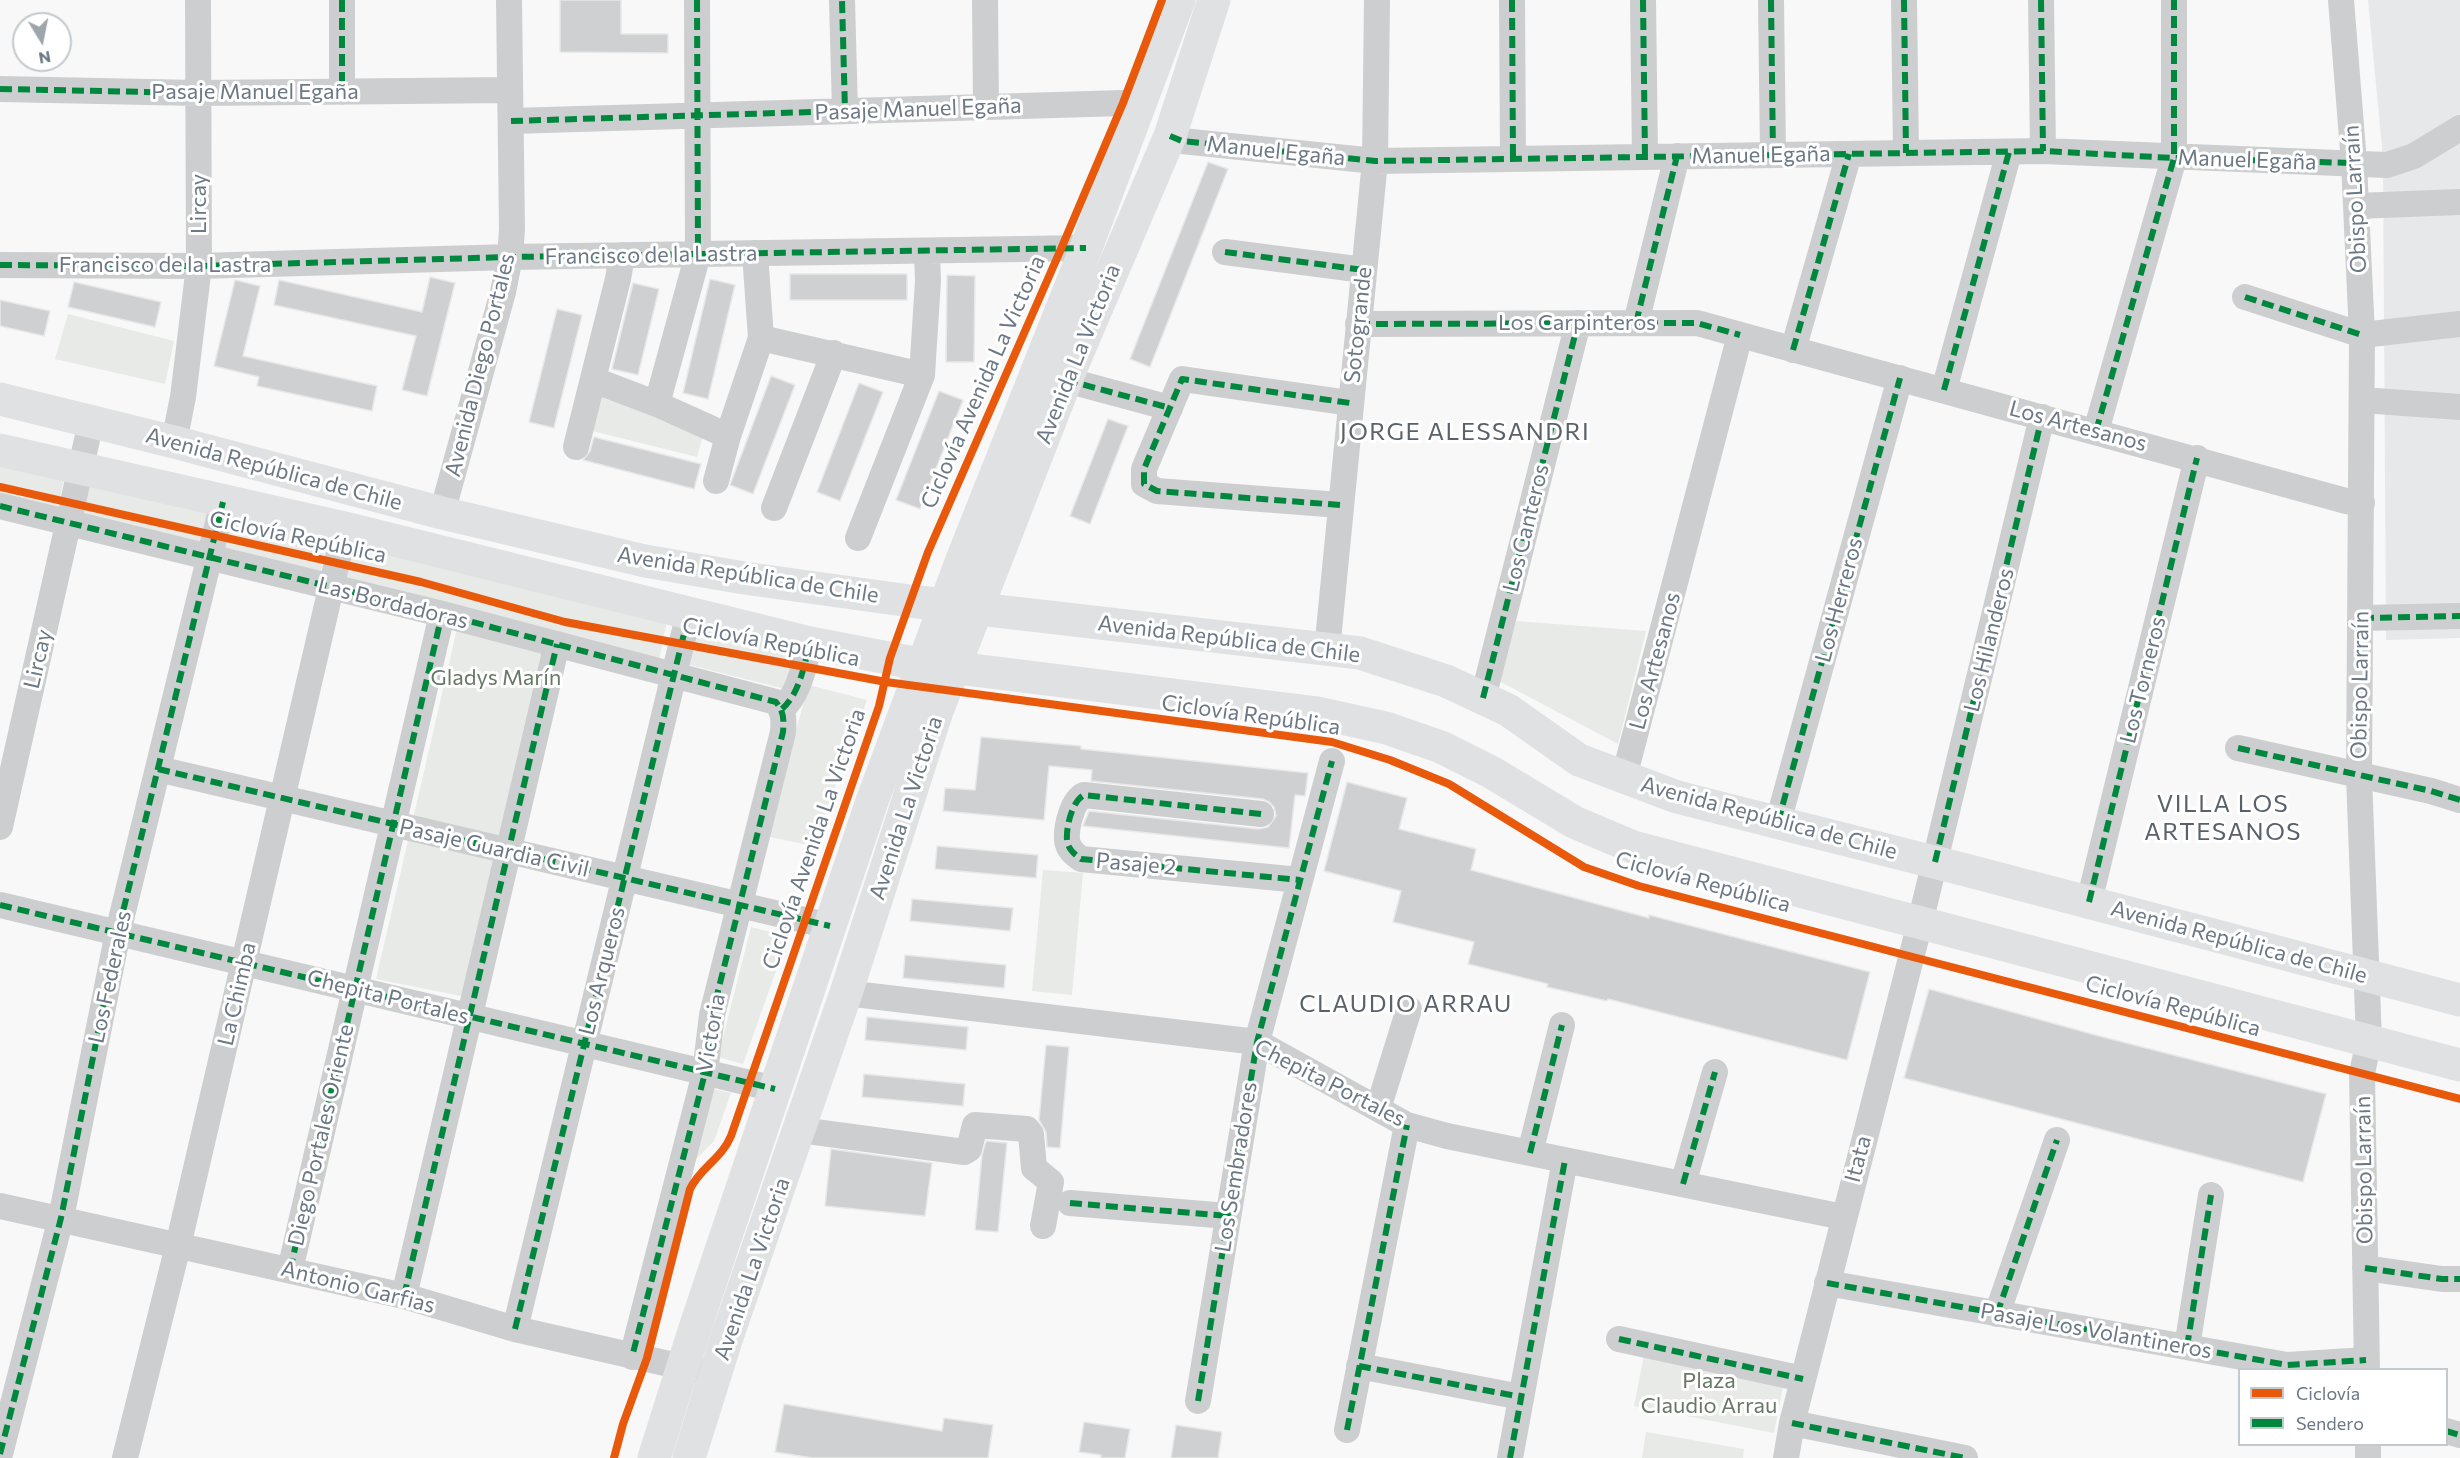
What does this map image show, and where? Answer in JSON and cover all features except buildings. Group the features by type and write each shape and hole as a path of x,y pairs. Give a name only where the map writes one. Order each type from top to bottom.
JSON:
{"main road":[{"name":"Avenida La Victoria","path":"654,1458 870,804 1086,248 1179,0"},
{"name":"Avenida La Victoria","path":"689,1458 715,1375 846,993 937,711 1066,380 1170,136 1214,0"},
{"name":"Avenida República de Chile","path":"0,399 174,441 442,513 645,561 744,578 978,609 1360,653 1446,681 1508,710 1579,760 1677,797 1935,862 2460,1000"},
{"name":"Avenida República de Chile","path":"0,450 345,528 810,643 923,663 1318,712 1375,725 1414,737 1467,759 1574,822 1633,847 2460,1065"}],"street":[{"name":"Lircay","path":"174,441 183,397 199,266 198,0"},
{"path":"342,0 342,92"},
{"name":"Avenida Diego Portales","path":"442,513 503,292 510,257 509,0"},
{"path":"657,404 698,254 697,0"},
{"path":"842,0 845,111"},
{"path":"985,0 986,107"},
{"name":"Sotogrande","path":"1327,650 1375,160 1377,0"},
{"path":"1512,0 1513,159"},
{"path":"1643,0 1646,157"},
{"path":"1771,0 1773,155"},
{"path":"1904,0 1906,153"},
{"path":"2041,0 2043,152"},
{"path":"2096,431 2174,158 2174,0"},
{"name":"Obispo Larraín","path":"2341,0 2355,163 2362,335 2359,776 2369,1041 2362,1073 2366,1365"},
{"name":"Pasaje Manuel Egaña","path":"0,89 198,93 510,90"},
{"name":"Pasaje Manuel Egaña","path":"511,121 1123,103 1138,110"},
{"name":"Manuel Egaña","path":"1170,136 1182,141 1375,160 2043,152 2387,165 2414,156 2460,128"},
{"path":"1944,390 2009,152"},
{"path":"1793,350 1849,154"},
{"path":"1636,323 1677,156"},
{"path":"2356,206 2460,202"},
{"name":"Francisco de la Lastra","path":"0,265 199,266 510,257 1086,248"},
{"path":"858,538 922,375 928,281 927,250"},
{"path":"1225,252 1364,270"},
{"path":"716,481 728,436 761,338 755,253"},
{"path":"576,447 594,380 622,255"},
{"path":"2245,297 2362,335 2460,324"},
{"name":"Los Canteros","path":"1483,698 1578,323"},
{"name":"Los Carpinteros","path":"1358,324 1697,323 1793,350"},
{"name":"Los Artesanos","path":"1624,777 1740,335"},
{"path":"761,338 922,375"},
{"name":"Los Artesanos","path":"1793,350 2197,458 2346,501 2362,503"},
{"path":"774,508 834,353"},
{"name":"Los Herreros","path":"1778,822 1900,378"},
{"path":"1340,505 1157,490 1144,484 1144,469 1182,379 1350,402"},
{"path":"594,380 657,404 728,436"},
{"path":"1066,380 1170,408"},
{"path":"2362,400 2460,406"},
{"name":"Los Hilanderos","path":"1935,862 2042,417"},
{"name":"Lircay","path":"0,827 91,422"},
{"name":"Los Torneros","path":"2089,902 2197,458"},
{"name":"Los Federales","path":"0,1454 61,1218 118,932 224,502"},
{"name":"Las Bordadoras","path":"0,506 766,698 776,702 782,710"},
{"name":"La Chimba","path":"125,1458 245,963 345,528"},
{"name":"Los Arqueros","path":"515,1329 689,613"},
{"name":"Diego Portales Oriente","path":"290,1270 442,615"},
{"path":"2361,618 2460,616"},
{"path":"782,710 789,703 795,691 810,643"},
{"path":"404,1296 556,644"},
{"name":"Victoria","path":"632,1357 705,1073 712,1015 783,732 782,710"},
{"path":"2238,748 2431,791 2460,800"},
{"name":"Los Sembradores","path":"1198,1401 1257,1042 1332,761"},
{"name":"Pasaje Guardia Civil","path":"158,769 830,926"},
{"name":"Pasaje 2","path":"1261,814 1084,795 1073,804 1067,840 1072,853 1081,859 1300,880"},
{"name":"Itata","path":"1786,1458 1792,1423 1843,1217 1935,862"},
{"name":"Chepita Portales","path":"0,905 775,1089"},
{"name":"Chepita Portales","path":"846,993 1257,1042 1407,1125 1447,1136 1843,1217"},
{"path":"1378,1109 1409,1009"},
{"path":"1530,1152 1562,1025"},
{"path":"1683,1184 1715,1072"},
{"path":"800,1130 964,1152 969,1149 975,1125 1027,1129 1031,1134 1034,1168 1051,1182 1043,1226"},
{"path":"1347,1430 1407,1125"},
{"path":"1997,1314 2057,1140"},
{"path":"1510,1458 1565,1160"},
{"path":"2187,1347 2211,1195"},
{"path":"1070,1203 1228,1216"},
{"name":"Antonio Garfias","path":"0,1206 404,1296 515,1329 715,1375"},
{"path":"2365,1268 2442,1280 2460,1280"},
{"name":"Pasaje Los Volantineros","path":"1827,1283 2287,1365 2366,1365"},
{"path":"1619,1339 1803,1379"},
{"path":"1359,1366 1521,1397"},
{"path":"1792,1423 1965,1458"}],"shaded area":[{"path":"2368,0 2460,0 2460,638 2386,640 2383,158"}],"green space":[{"path":"68,314 174,341 165,384 55,359"},
{"path":"599,375 707,422 697,457 584,429"},
{"path":"0,460 65,475 57,510 0,497"},
{"path":"92,480 210,511 200,547 81,517"},
{"path":"234,512 331,538 319,576 222,552"},
{"path":"350,542 668,616 659,660 344,580"},
{"name":"Gladys Marín","path":"460,616 554,643 471,998 376,979"},
{"path":"1516,621 1646,631 1618,744 1499,681"},
{"path":"699,626 797,651 785,689 686,664"},
{"path":"809,685 867,700 813,846 765,836"},
{"path":"1043,870 1083,873 1072,995 1032,991"},
{"path":"751,927 782,935 783,951 743,1064 718,1057"},
{"path":"709,1088 731,1093 714,1141 693,1162"},
{"name":"Plaza Claudio Arrau","path":"1644,1355 1784,1382 1774,1433 1634,1406"},
{"path":"1646,1432 1744,1449 1743,1458 1642,1458"}],"marked path":[{"path":"342,0 342,92"},
{"path":"697,0 698,254"},
{"path":"511,121 845,111 842,0"},
{"path":"1512,0 1513,159"},
{"path":"1643,0 1645,157"},
{"path":"1771,0 1773,155"},
{"path":"1904,0 1906,153"},
{"path":"2041,0 2043,151"},
{"path":"2096,431 2174,158 2174,0"},
{"path":"0,89 198,93"},
{"path":"1170,136 1182,141 1375,161 2043,151 2174,158 2354,163"},
{"path":"1944,390 2009,152"},
{"path":"1793,350 1849,154"},
{"path":"1636,323 1677,156"},
{"path":"0,265 199,266 510,257 1086,248"},
{"path":"1225,252 1364,270"},
{"path":"2245,297 2362,335"},
{"path":"1483,698 1578,323"},
{"path":"1358,324 1697,323 1740,335"},
{"path":"1778,822 1900,378"},
{"path":"1340,505 1157,491 1144,484 1144,469 1182,379 1350,403"},
{"path":"1066,380 1170,408"},
{"path":"1935,862 2042,417"},
{"path":"2089,902 2197,458"},
{"path":"0,1454 61,1218 118,932 223,502"},
{"path":"0,506 442,614 776,702 783,716 783,732 712,1015 705,1073 632,1357"},
{"path":"515,1329 689,613"},
{"path":"290,1270 442,614"},
{"path":"2362,618 2460,616"},
{"path":"782,709 797,687 810,643"},
{"path":"404,1296 557,644"},
{"path":"2238,748 2431,791 2460,800"},
{"path":"1198,1401 1257,1042 1332,761"},
{"path":"158,769 830,926"},
{"path":"1261,814 1084,795 1076,803 1071,815 1067,840 1072,851 1081,859 1300,880"},
{"path":"0,905 775,1089"},
{"path":"1530,1153 1562,1025"},
{"path":"1683,1184 1715,1072"},
{"path":"1347,1430 1407,1125"},
{"path":"1997,1314 2057,1140"},
{"path":"1510,1458 1565,1160"},
{"path":"2187,1347 2211,1195"},
{"path":"1070,1203 1228,1216"},
{"path":"2365,1268 2442,1279 2460,1279"},
{"path":"1827,1283 2287,1365 2366,1360"},
{"path":"1619,1339 1803,1379"},
{"path":"1359,1366 1521,1397"},
{"path":"1792,1423 1965,1458"},
{"path":"2448,1432 2460,1435"}],"cycle path":[{"name":"Ciclovía Avenida La Victoria","path":"614,1458 623,1424 647,1358 690,1189 699,1175 722,1151 731,1136 879,706 890,658 928,552 1123,103 1162,0"},
{"name":"Ciclovía República","path":"0,487 421,582 565,622 886,682 1332,742 1390,760 1449,784 1584,867 1639,886 2460,1099"}],"district":[{"name":"JORGE ALESSANDRI","path":"1465,432"},
{"name":"VILLA LOS ARTESANOS","path":"2223,818"},
{"name":"CLAUDIO ARRAU","path":"1406,1004"}]}
